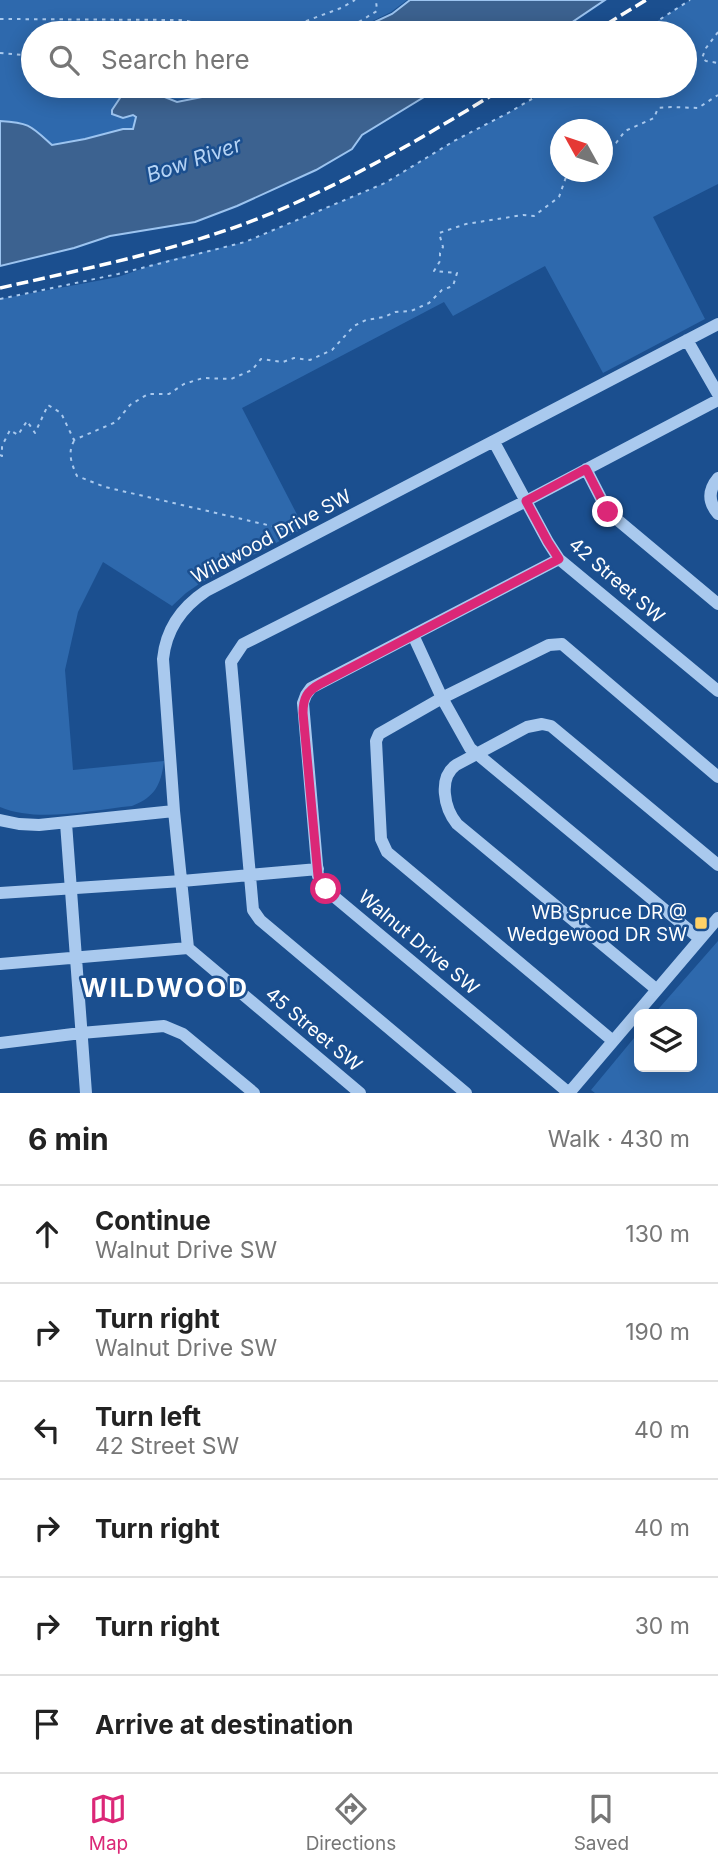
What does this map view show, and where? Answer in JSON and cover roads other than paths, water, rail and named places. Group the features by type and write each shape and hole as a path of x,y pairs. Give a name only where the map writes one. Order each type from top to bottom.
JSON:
{"street":[{"name":"Wildwood Drive SW","path":"174,811 163,659 168,634 190,601 718,324"},
{"path":"687,340 718,394"},
{"path":"466,1093 260,920 253,910 231,662 243,644 526,501 718,400"},
{"name":"42 Street SW","path":"494,442 559,559 718,691"},
{"path":"586,469 608,512 718,604"},
{"path":"718,478 711,489 710,499 718,514"},
{"name":"Walnut Drive SW","path":"559,559 312,688 303,703 303,713 318,876 322,884 569,1093"},
{"path":"414,635 442,698 470,748 700,939"},
{"path":"613,1041 387,852 381,839 376,741 379,734 442,698 549,645 562,644 718,777"},
{"path":"656,989 453,818 447,803 446,780 452,768 534,725 551,726 718,865"},
{"path":"0,820 39,825 174,811 188,948 0,964"},
{"path":"66,823 86,1093"},
{"path":"0,893 318,869"},
{"path":"569,1093 718,918"},
{"name":"45 Street SW","path":"188,948 360,1093"},
{"path":"0,1043 81,1032 164,1026 183,1034 254,1093"}],"water":[{"path":"410,0 605,0 574,21 377,21 392,14"},
{"name":"Bow River","path":"120,98 167,98 177,102 197,98 422,98 362,135 352,149 316,170 237,206 195,222 110,236 74,248 0,266 0,121 29,126 52,145 133,129 136,117 133,115 123,118 112,114"}],"railway":[{"path":"612,21 646,0"},
{"path":"0,288 175,246 244,224 366,168 487,98"}],"place":[{"name":"WB Spruce DR @ Wedgewood DR SW","path":"701,923"}],"district":[{"name":"WILDWOOD","path":"165,988"}]}
